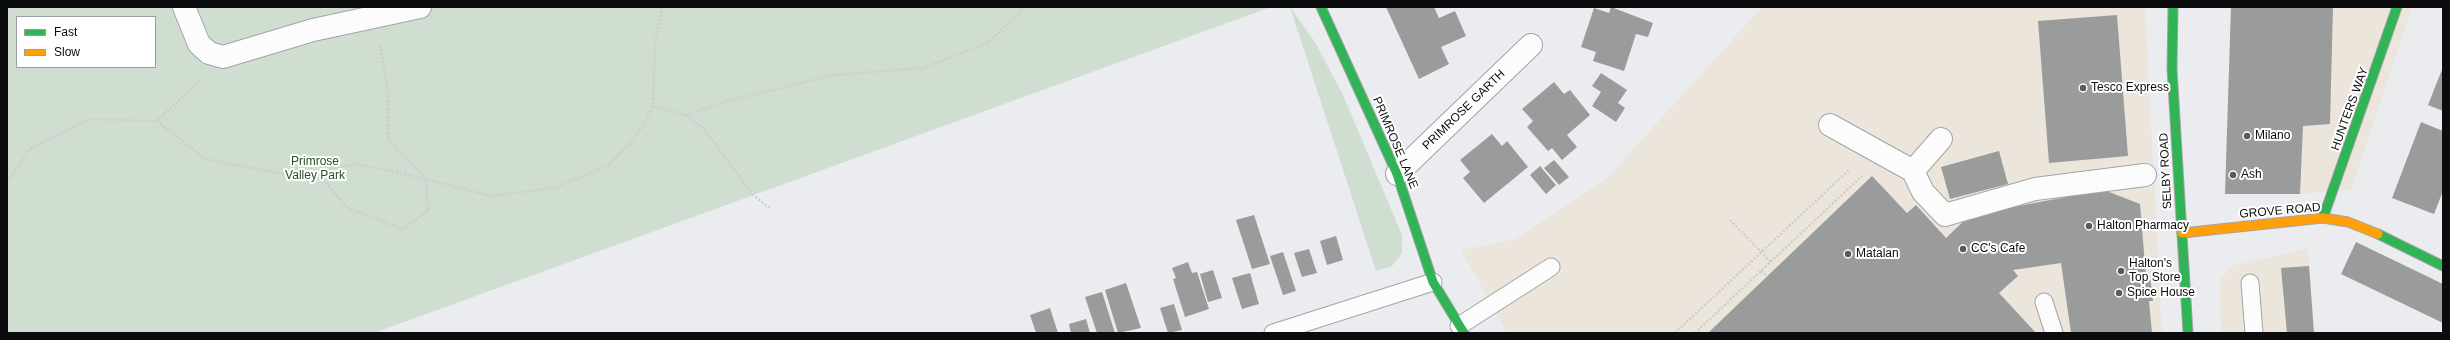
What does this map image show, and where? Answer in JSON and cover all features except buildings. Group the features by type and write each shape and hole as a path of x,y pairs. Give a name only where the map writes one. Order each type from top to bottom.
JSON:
{"street":[{"path":"184,7 199,44 210,53 223,57 313,30 420,7"},
{"name":"PRIMROSE LANE","path":"1321,7 1397,174 1433,282 1462,329"},
{"name":"SELBY ROAD","path":"2173,7 2172,69 2188,333"},
{"name":"HUNTERS WAY","path":"2323,218 2397,7"},
{"name":"PRIMROSE GARTH","path":"1397,174 1531,45"},
{"path":"1830,125 1913,170 1923,192 1945,214 2035,189 2145,175"},
{"path":"1913,170 1941,139"},
{"name":"GROVE ROAD","path":"2182,233 2323,218 2348,222 2376,233 2443,266"}],"lane":[{"path":"1462,329 1551,267"},
{"path":"1273,333 1433,282"},
{"path":"2250,283 2254,333"},
{"path":"2044,302 2054,333"}],"path":[{"path":"7,182 30,149 89,118 157,121 205,159 294,176 356,164 426,179 491,196 554,188 608,166 636,137 652,106 656,45 662,7"},
{"path":"686,115 728,102 834,75 923,68 987,43 1021,12 1022,7"},
{"path":"317,172 346,207 402,228 428,210 426,179 388,140 388,92 381,46 359,20"},
{"path":"157,121 223,57"},
{"path":"652,106 686,115 705,130 753,195 772,209"},
{"path":"1675,333 1854,165"},
{"path":"1695,333 1868,171"},
{"path":"1730,220 1771,262"},
{"path":"1761,270 1767,276"}],"shaded area":[{"path":"1762,7 2145,7 2162,333 1507,333 1461,250 1516,239 1607,178"},
{"path":"2231,7 2412,7 2351,190 2300,194 2225,194"},
{"path":"2308,248 2314,333 2221,333 2220,280 2231,266"}],"green space":[{"name":"Primrose Valley Park","path":"7,7 1271,7 374,333 7,333"},
{"path":"1290,7 1315,42 1343,95 1402,235 1402,253 1392,266 1376,271"}],"traffic: fast":[{"path":"1321,7 1397,174 1433,282 1464,333"},
{"path":"2173,7 2172,69 2188,333"},
{"path":"2323,218 2397,7"},
{"path":"2378,234 2443,266"}],"traffic: slow":[{"path":"2182,233 2323,218 2348,222 2378,234"}],"place":[{"name":"Tesco Express","path":"2083,88"},
{"name":"Milano","path":"2247,136"},
{"name":"Ash","path":"2233,175"},
{"name":"Halton Pharmacy","path":"2089,226"},
{"name":"CC's Cafe","path":"1963,249"},
{"name":"Matalan","path":"1848,254"},
{"name":"Halton's Top Store","path":"2121,271"},
{"name":"Spice House","path":"2119,293"}]}
